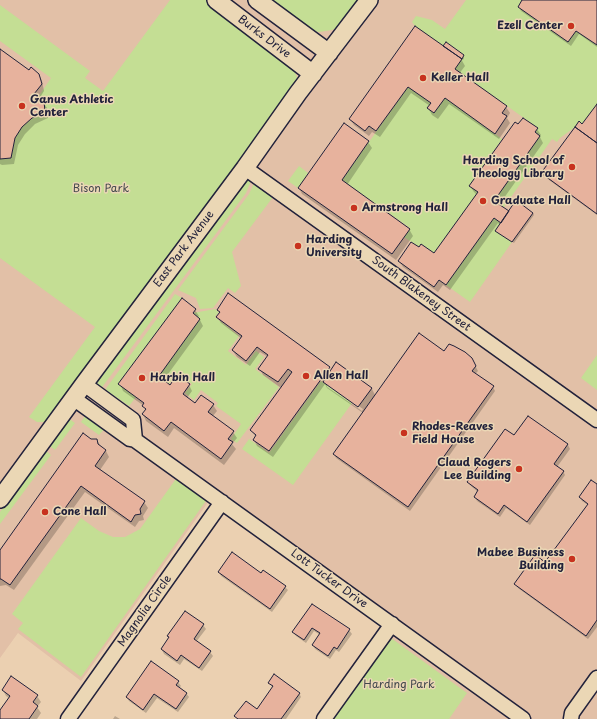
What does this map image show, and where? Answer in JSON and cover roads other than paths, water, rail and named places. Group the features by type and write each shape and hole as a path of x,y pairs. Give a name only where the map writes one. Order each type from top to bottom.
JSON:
{"street":[{"name":"Burks Drive","path":"216,0 313,74"},
{"path":"257,0 329,53"},
{"name":"East Park Avenue","path":"0,499 78,391 246,168 313,74 369,0"},
{"name":"South Blakeney Street","path":"246,168 597,420"},
{"name":"Lott Tucker Drive","path":"78,391 222,502 523,719"},
{"name":"Magnolia Circle","path":"68,719 222,502"},
{"path":"324,719 392,624"},
{"path":"570,719 572,713 597,678"}],"place":[{"name":"Ezell Center","path":"571,26"},
{"name":"Keller Hall","path":"423,78"},
{"name":"Ganus Athletic Center","path":"22,106"},
{"name":"Harding School of Theology Library","path":"572,167"},
{"name":"Graduate Hall","path":"483,201"},
{"name":"Armstrong Hall","path":"354,208"},
{"name":"Harding University","path":"298,246"},
{"name":"Allen Hall","path":"306,376"},
{"name":"Harbin Hall","path":"142,378"},
{"name":"Rhodes-Reaves Field House","path":"404,433"},
{"name":"Claud Rogers Lee Building","path":"519,469"},
{"name":"Cone Hall","path":"45,512"},
{"name":"Mabee Business Building","path":"572,559"}],"park label":[{"name":"Bison Park","path":"101,189"},
{"name":"Harding Park","path":"399,685"}]}
